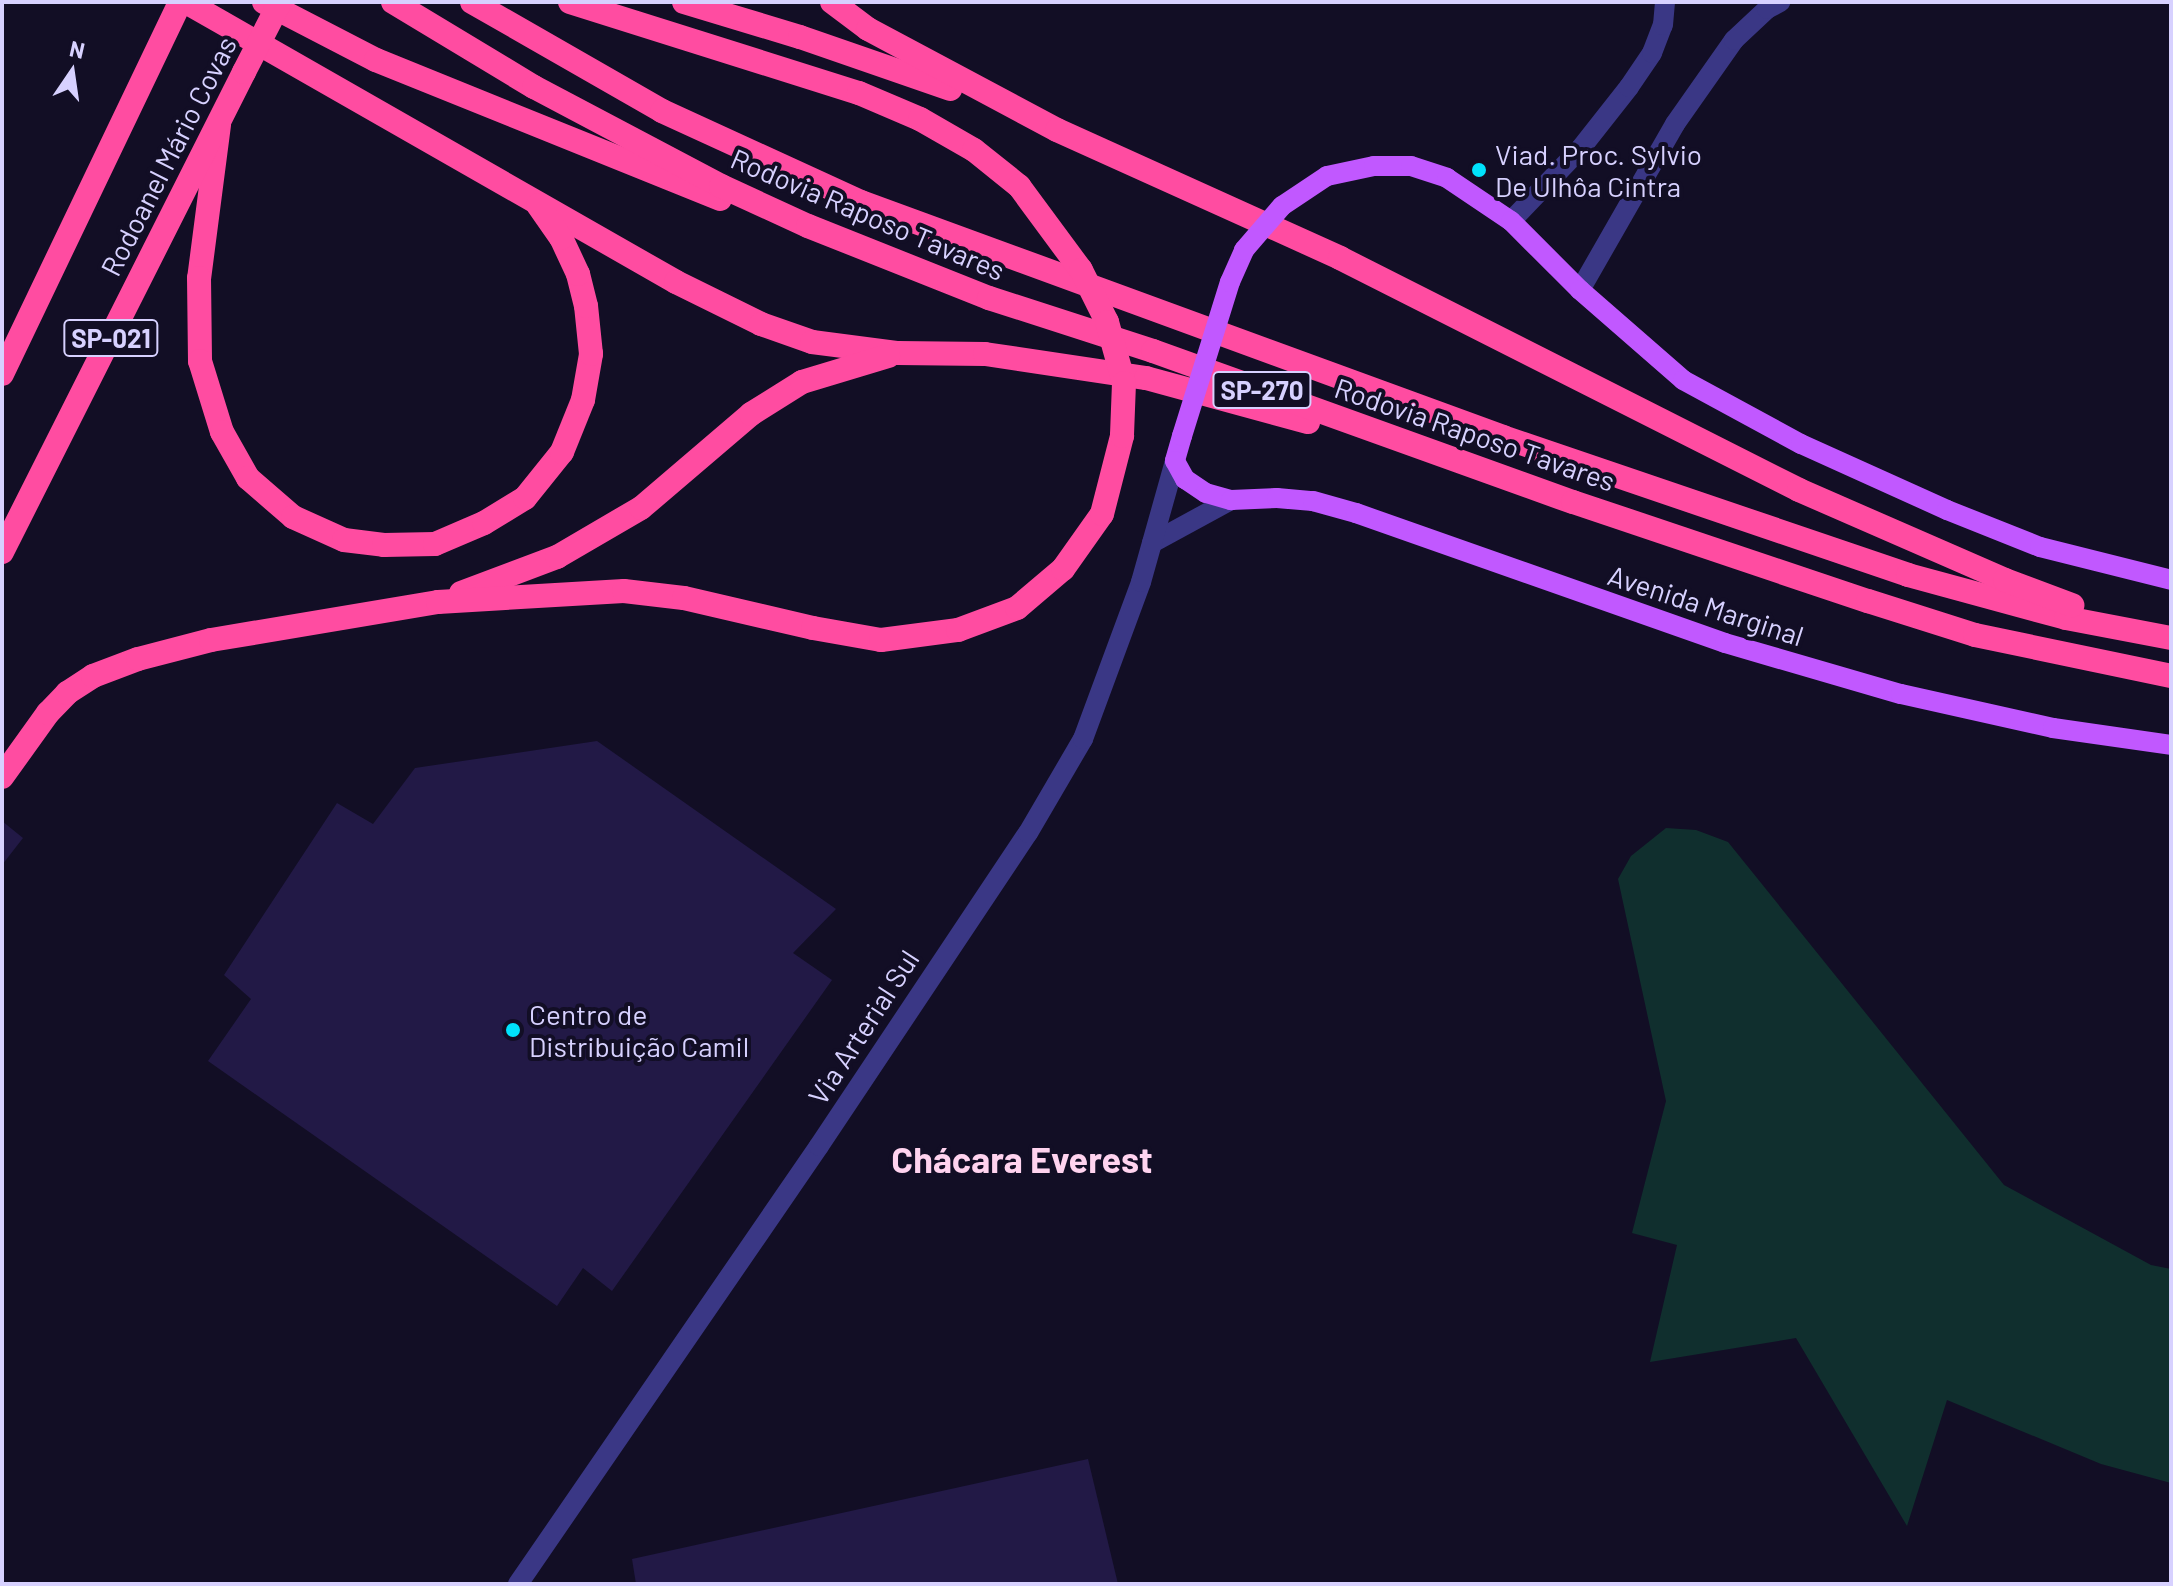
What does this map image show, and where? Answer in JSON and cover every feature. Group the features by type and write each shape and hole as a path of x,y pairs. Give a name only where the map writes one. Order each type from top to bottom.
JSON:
{"highway":[{"name":"Rodoanel Mário Covas","path":"2,374 169,25 183,2"},
{"path":"183,2 532,197 676,282 761,324 812,342 898,353 985,354 1146,378 1499,475"},
{"path":"264,2 376,60 665,179 808,226"},
{"name":"Rodoanel Mário Covas","path":"2,552 280,2"},
{"name":"Rodovia Raposo Tavares","path":"393,2 456,43 601,124 721,186 808,226 989,298 1153,351 1499,475 1975,635 2171,676"},
{"name":"Rodovia Raposo Tavares","path":"472,2 662,111 861,202 1503,437 1908,575 2066,618 2164,637"},
{"path":"2,777 48,713 67,693 93,676 138,659 211,640 438,602 624,591 684,598 813,628 881,640 958,630 1017,608 1063,569 1102,514 1122,436 1124,383 1107,322 1081,270 1019,186 974,150 920,119 859,93 570,2"},
{"path":"684,2 890,67 1057,130 1340,258 1799,490 2005,580 2164,637"},
{"path":"832,2 868,29 1057,130"},
{"path":"219,125 199,278 200,361 222,432 248,478 293,517 344,540 384,545 435,544 484,523 525,498 562,452 583,400 591,354 586,306 578,274 561,238 532,197"},
{"path":"438,602 557,557 641,508 751,414 802,382 898,353"}],"main road":[{"path":"1175,461 1230,282 1244,250 1282,206 1327,176 1374,166 1411,166 1447,178 1511,221 1580,290 1683,380 1801,444 1947,510 2040,547 2171,580"},
{"name":"Avenida Marginal","path":"1175,461 1185,479 1194,487 1231,500 1277,498 1313,501 1356,513 1725,643 1829,674 2053,728 2171,745"}],"street":[{"path":"1511,221 1581,148 1629,87 1658,39 1665,2"},
{"path":"1580,290 1675,124 1734,40 1767,9 1780,2"},
{"name":"Via Arterial Sul","path":"518,1584 632,1423 1028,833 1083,739 1141,582 1175,461"},
{"name":"Avenida Marginal","path":"1152,543 1231,500"}],"green space":[{"path":"1666,828 1696,830 1728,842 2004,1185 2151,1265 2171,1269 2171,1483 2101,1464 1947,1400 1907,1526 1796,1338 1650,1362 1677,1245 1632,1233 1666,1101 1618,879 1631,856"}],"building":[{"name":"Centro de Distribuição Camil","path":"597,741 836,909 793,953 832,980 612,1291 583,1268 557,1306 208,1061 251,999 224,975 337,803 373,824 415,768"},
{"path":"2,821 23,838 2,865"},
{"path":"1088,1459 1118,1584 636,1584 632,1559"}],"place":[{"name":"Viad. Proc. Sylvio De Ulhôa Cintra","path":"1479,170"},
{"name":"Centro de Distribuição Camil","path":"513,1030"}],"district":[{"name":"Chácara Everest","path":"1022,1159"}]}
